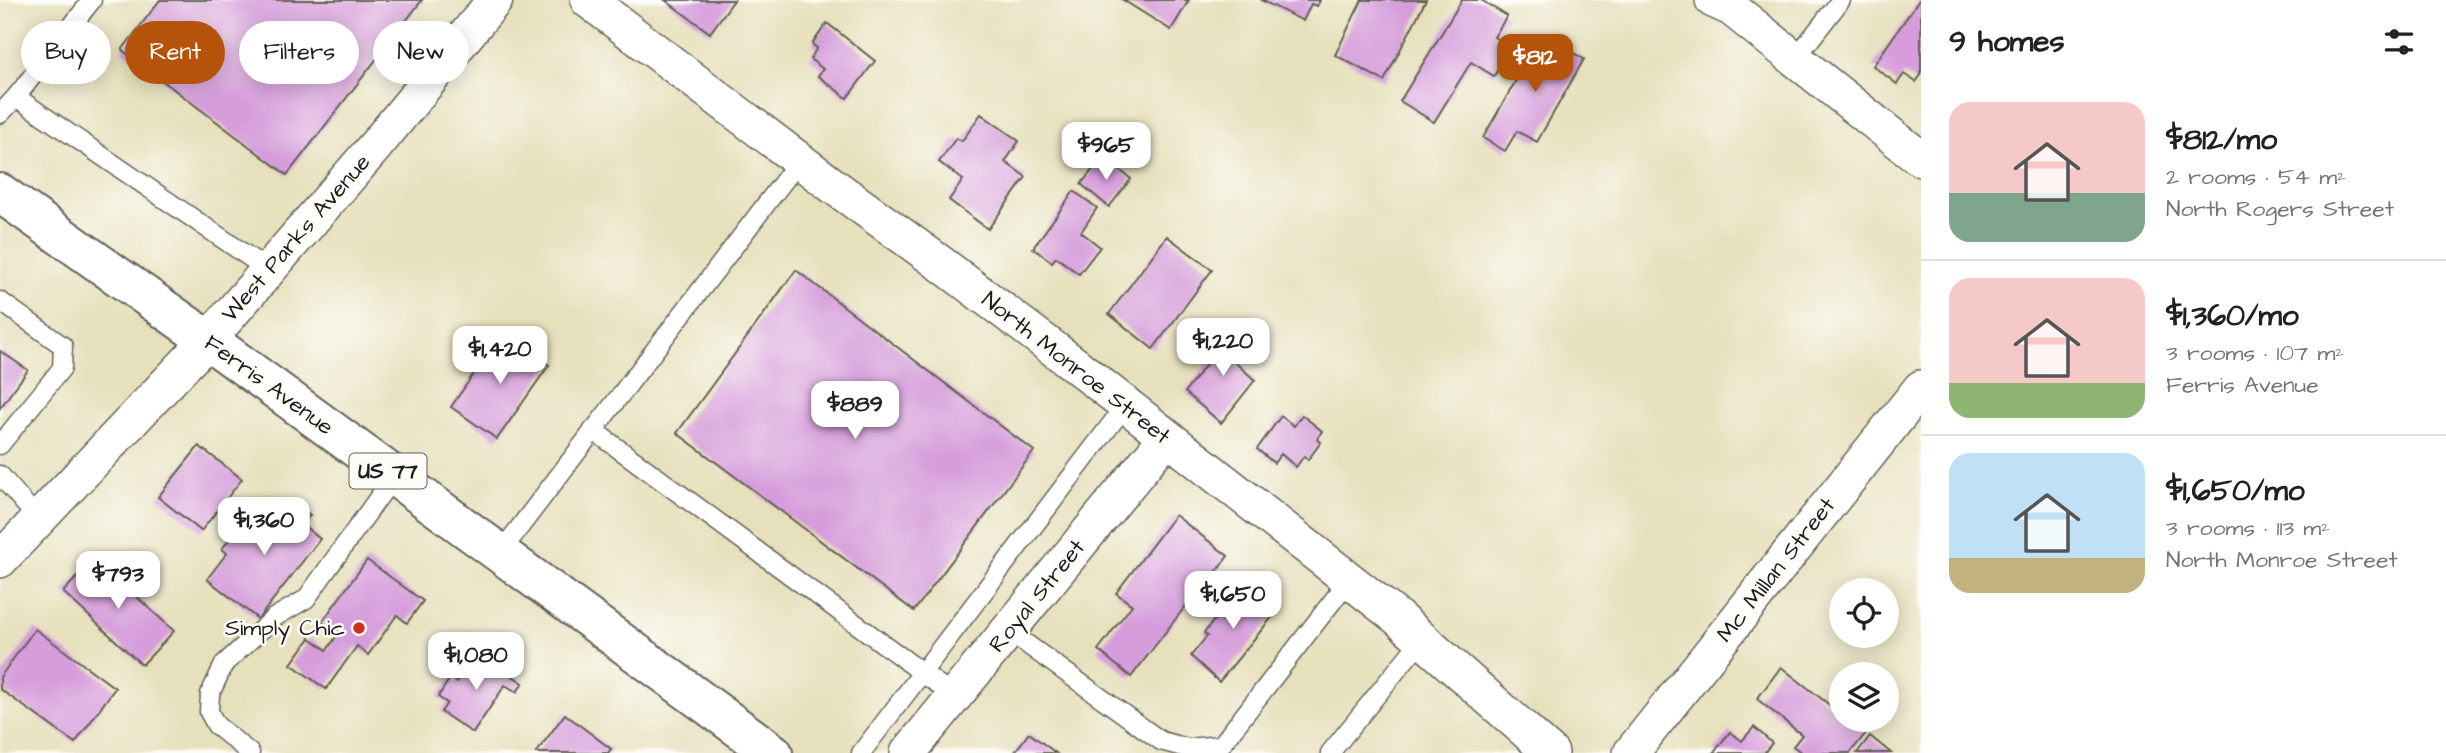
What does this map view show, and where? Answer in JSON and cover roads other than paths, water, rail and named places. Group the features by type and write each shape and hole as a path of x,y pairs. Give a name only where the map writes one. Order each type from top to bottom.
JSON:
{"main road":[{"name":"Ferris Avenue","path":"0,192 208,340 773,753"}],"street":[{"name":"West Parks Avenue","path":"0,560 208,340 377,144 495,0"},
{"name":"North Monroe Street","path":"588,0 799,161 944,266 1349,580 1422,639 1551,753"},
{"path":"1721,2 1921,159"},
{"name":"Mc Millan Street","path":"1631,753 1921,388"},
{"name":"Royal Street","path":"908,753 1010,632 1166,438"}],"lane":[{"path":"0,114 92,0"},
{"path":"1795,59 1841,0"},
{"path":"16,97 268,270"},
{"path":"500,553 799,161"},
{"path":"0,301 63,346 62,368 0,445"},
{"path":"861,753 1125,406"},
{"path":"593,430 954,696"},
{"path":"0,475 38,519"},
{"path":"250,753 216,725 209,712 210,694 224,664 275,617 306,600 394,476"},
{"path":"1010,632 1161,741 1187,748 1222,749 1349,580"},
{"path":"1330,753 1422,639"}],"place":[{"name":"Simply Chic","path":"359,628"}]}
